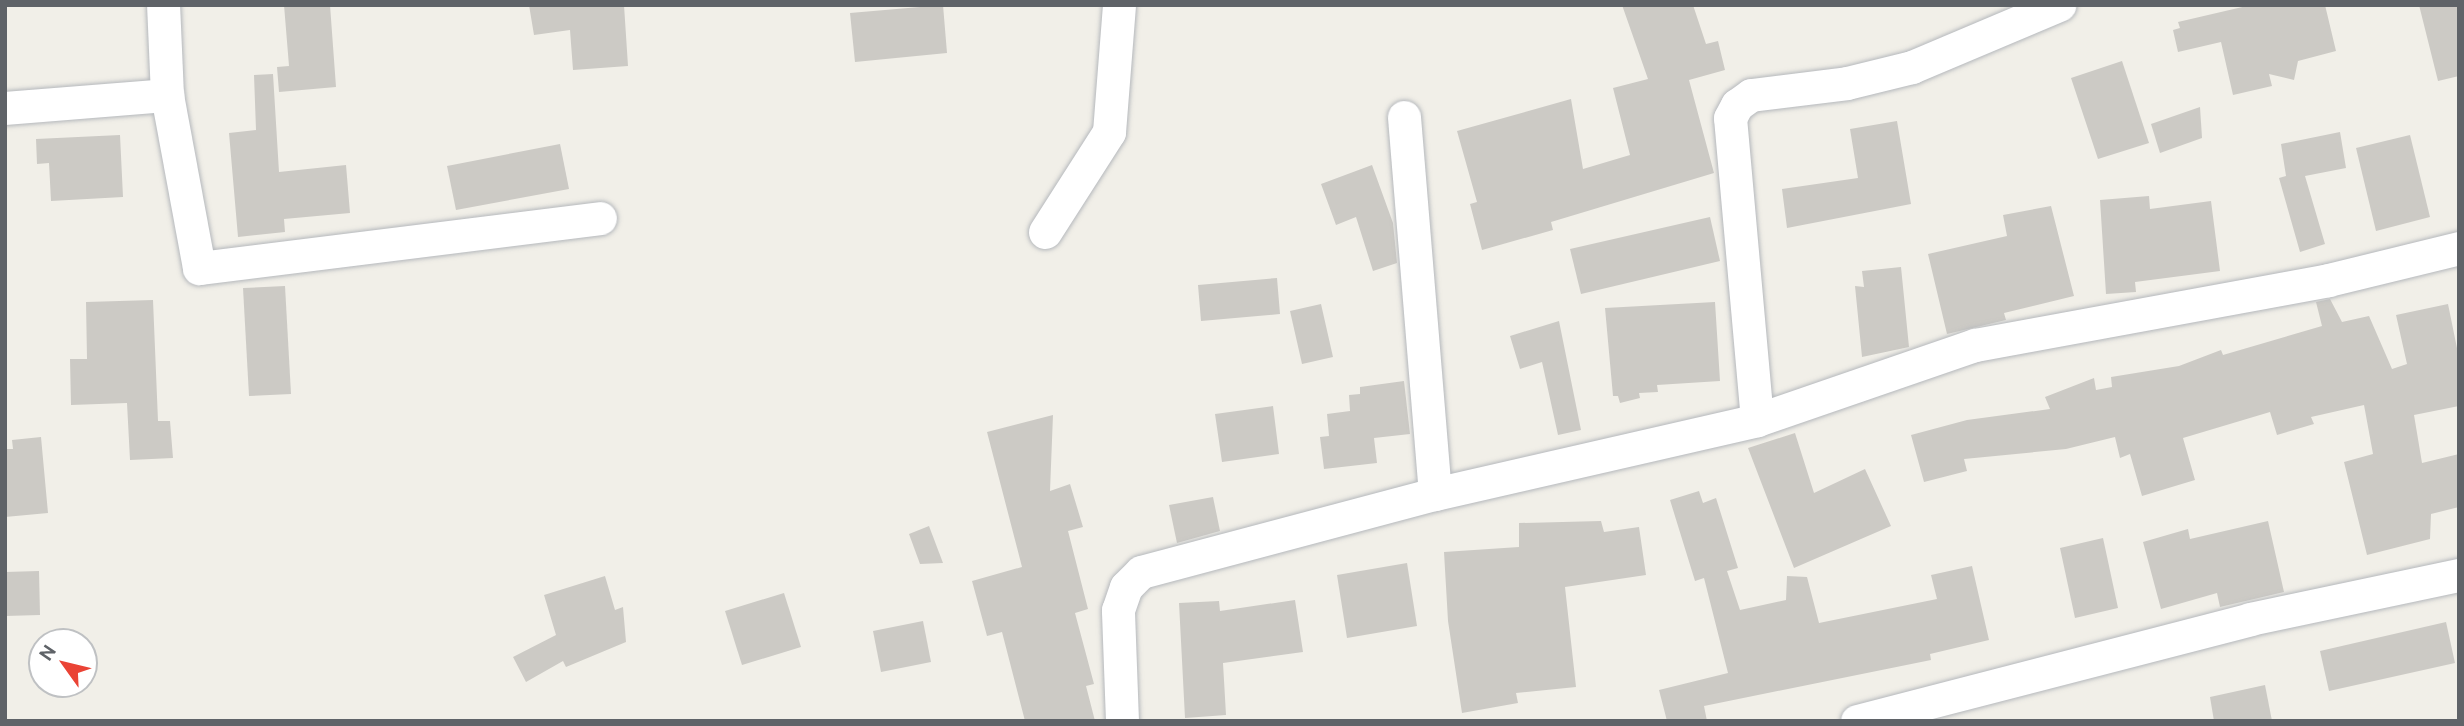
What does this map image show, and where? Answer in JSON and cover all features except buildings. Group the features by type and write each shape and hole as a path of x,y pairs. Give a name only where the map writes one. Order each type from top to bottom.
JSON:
{"street":[{"path":"163,5 167,95 200,268 600,218"},
{"path":"1045,232 1109,132 1119,5"},
{"path":"1757,419 1730,118 1737,105 1751,95 1847,83 1912,67 2059,5"},
{"path":"5,108 167,95"},
{"path":"1404,117 1435,494"},
{"path":"1122,721 1118,610 1126,587 1141,572 1435,494 1757,419 1975,345 2328,280 2459,248"},
{"path":"1857,721 2250,619 2459,575"}]}
